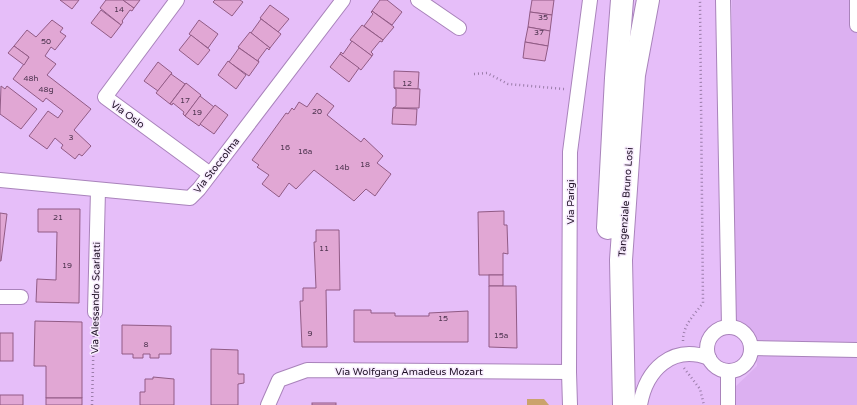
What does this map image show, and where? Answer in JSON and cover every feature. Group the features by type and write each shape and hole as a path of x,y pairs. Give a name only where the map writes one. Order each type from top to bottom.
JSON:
{"main road":[{"name":"Tangenziale Bruno Losi","path":"608,405 606,265 616,78 622,0"},
{"name":"Tangenziale Bruno Losi","path":"624,405 621,260 634,75 648,0"}],"street":[{"name":"Via Oslo","path":"177,0 105,97 210,174"},
{"name":"Via Stoccolma","path":"0,180 190,198 343,0"},
{"path":"418,0 459,28"},
{"name":"Via Parigi","path":"570,405 570,152 590,0"},
{"path":"723,0 730,327"},
{"path":"857,0 857,25"},
{"name":"Via Alessandro Scarlatti","path":"95,312 98,190"},
{"path":"0,297 21,297"},
{"path":"730,327 742,332 750,342 751,348 750,354 744,365 734,371 728,371 714,366 709,358 707,348 712,335 717,331 730,327"},
{"path":"751,348 857,350"},
{"path":"640,405 647,379 656,368 666,361 683,354 700,355 709,358"},
{"name":"Via Wolfgang Amadeus Mozart","path":"268,405 279,380 307,370 569,372"},
{"path":"728,371 728,405"}],"path":[{"path":"700,0 703,303 687,323 683,333 683,354 684,367 700,389 704,405"},
{"path":"474,74 487,73 508,84 578,90"},
{"name":"Via Alessandro Scarlatti","path":"92,405 95,312"}],"shaded area":[{"path":"732,0 857,0 857,405 736,405 736,386 757,366 756,345 739,328 732,316"},
{"path":"527,399 544,399 549,405 527,405"}],"building":[{"path":"60,0 79,0 72,9"},
{"path":"106,0 123,0 134,8 132,11 130,10 122,21 123,22 121,25 100,8"},
{"path":"123,0 140,0 134,8"},
{"path":"215,0 240,0 243,2 232,16 213,2"},
{"path":"380,0 387,0 402,12 392,25 372,11"},
{"path":"532,0 554,0 552,15 530,12"},
{"path":"270,5 289,19 278,32 260,18"},
{"path":"101,10 121,25 111,38 91,23"},
{"path":"372,11 394,27 383,40 364,26 373,14 371,12"},
{"path":"530,12 552,15 550,31 528,27"},
{"path":"261,19 281,34 270,48 251,33"},
{"path":"52,20 63,28 60,32 66,36 55,50 51,47 45,56 56,64 47,75 91,109 74,130 91,146 82,156 79,154 75,159 61,148 63,145 55,138 47,149 29,136 48,111 58,118 63,111 46,98 43,102 13,79 29,57 14,46 27,30 36,37"},
{"path":"199,20 218,34 208,48 189,34"},
{"path":"362,25 383,40 382,42 380,41 371,52 373,54 372,56 350,40"},
{"path":"528,27 550,31 548,46 525,42"},
{"path":"250,32 270,48 269,50 267,48 258,60 259,62 238,47"},
{"path":"191,35 210,50 198,65 179,50"},
{"path":"352,41 372,56 361,70 340,54 341,52 343,54"},
{"path":"525,42 548,46 545,61 523,58"},
{"path":"14,46 29,57 24,65 8,53"},
{"path":"239,48 259,62 249,76 229,62"},
{"path":"340,54 359,68 349,82 330,67"},
{"path":"228,61 246,75 236,89 218,75"},
{"path":"158,62 172,73 158,91 144,81"},
{"path":"394,71 419,72 418,89 394,88"},
{"path":"171,74 185,84 170,104 156,93"},
{"path":"186,83 201,95 185,116 183,114 184,112 173,103 172,105 170,104"},
{"path":"1,86 5,89 7,86 37,109 21,129 0,114"},
{"path":"394,88 420,89 419,108 393,108 396,106 396,89"},
{"path":"317,93 334,106 327,115 361,142 364,138 383,156 377,163 391,174 375,196 366,189 354,201 314,170 296,189 289,183 279,197 262,184 269,175 257,167 259,165 252,160 286,113 288,114 292,108 294,110 299,102 307,107"},
{"path":"200,96 214,107 199,126 185,116"},
{"path":"215,105 228,115 214,134 200,124"},
{"path":"393,108 417,109 416,125 392,124"},
{"path":"38,209 80,209 79,303 36,302 37,279 56,280 57,232 38,232"},
{"path":"504,211 504,225 507,225 508,254 503,253 503,275 479,275 478,212"},
{"path":"0,213 7,214 1,261 0,261"},
{"path":"316,230 339,230 340,290 326,290 327,347 302,347 300,301 303,301 303,288 316,288 314,242 316,242"},
{"path":"489,275 503,275 503,286 489,286"},
{"path":"489,286 516,286 517,348 489,347"},
{"path":"354,310 371,310 371,313 395,313 395,316 429,316 429,313 468,311 468,342 354,342"},
{"path":"35,321 82,322 82,398 46,398 46,366 34,366"},
{"path":"122,325 171,326 171,354 159,354 159,358 150,358 150,354 143,354 143,358 133,358 133,354 122,354"},
{"path":"0,333 13,333 13,361 0,361"},
{"path":"211,349 238,350 238,374 244,374 244,383 238,384 238,405 211,405"},
{"path":"153,377 174,379 174,405 140,405 140,392 145,392 145,379 153,379"},
{"path":"0,395 23,395 23,405 0,405"},
{"path":"46,398 82,398 82,405 46,405"},
{"path":"312,403 336,403 336,405 312,405"}]}
